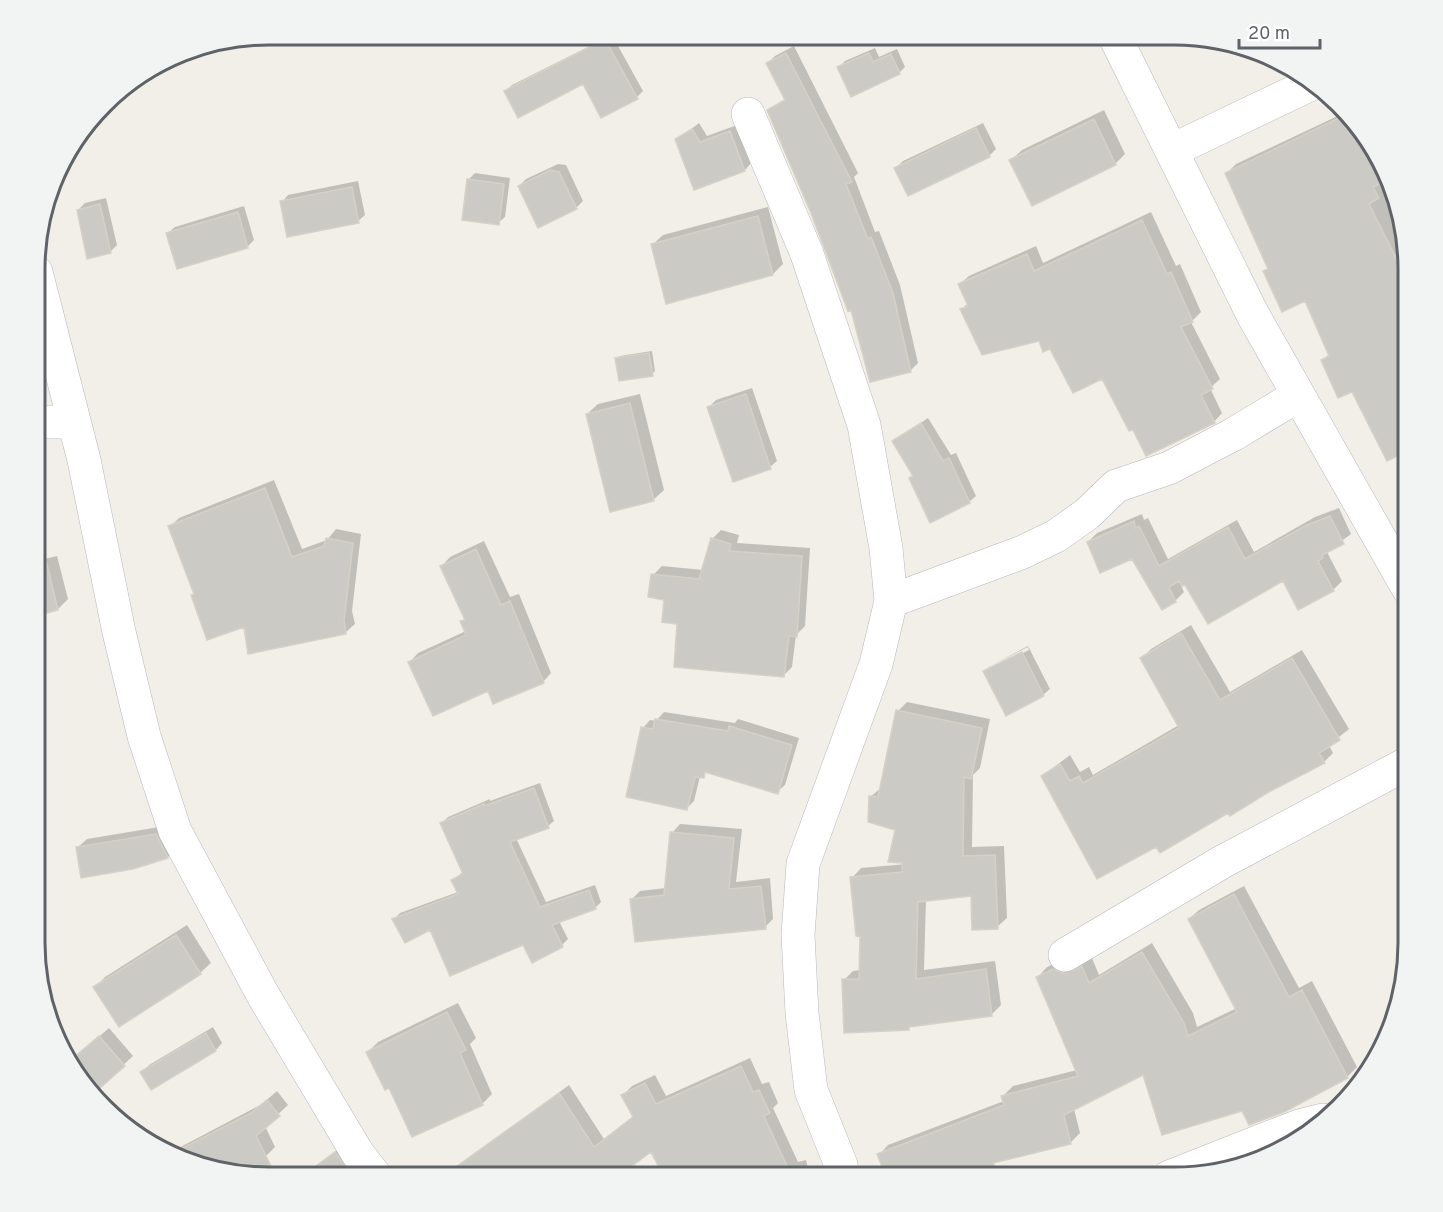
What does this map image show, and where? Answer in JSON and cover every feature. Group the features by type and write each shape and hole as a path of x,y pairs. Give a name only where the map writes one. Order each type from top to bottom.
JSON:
{"street":[{"path":"1119,45 1253,315 1398,570"},
{"path":"1173,150 1304,87"},
{"path":"748,114 807,254 864,425 886,548 891,601 876,664 803,864 798,935 802,1013 811,1090 841,1167"},
{"path":"45,308 74,422 144,736 175,831 263,995 368,1167"},
{"path":"891,601 1023,552 1056,536 1087,514 1116,486 1169,468 1234,434 1297,396"},
{"path":"45,422 74,422"},
{"path":"1065,955 1222,862 1398,768"},
{"path":"1198,1166 1305,1125"}],"building":[{"path":"593,45 608,45 638,99 601,118 583,84 518,118 504,91"},
{"path":"786,53 852,182 846,184 868,239 871,237 893,293 911,372 870,382 851,310 848,311 811,213 767,110 785,100 766,63"},
{"path":"869,53 873,62 891,54 900,74 851,97 837,67"},
{"path":"1339,118 1368,157 1381,183 1373,187 1379,198 1369,204 1398,262 1398,456 1387,461 1352,392 1338,398 1321,360 1329,356 1305,301 1282,312 1263,271 1268,269 1225,173"},
{"path":"1094,119 1116,165 1032,206 1009,160"},
{"path":"976,128 990,157 908,196 894,168"},
{"path":"692,129 700,142 730,131 745,171 694,190 675,139"},
{"path":"550,170 559,172 577,209 538,228 518,186"},
{"path":"467,179 504,184 499,225 462,220"},
{"path":"352,187 359,223 287,237 280,201"},
{"path":"100,204 111,253 87,259 77,210"},
{"path":"238,212 248,248 177,269 166,233"},
{"path":"758,216 773,275 666,304 651,244"},
{"path":"1142,220 1167,274 1171,272 1193,322 1181,327 1213,389 1201,395 1215,423 1146,456 1133,430 1129,431 1102,379 1073,393 1050,349 1043,352 1039,341 982,355 960,309 968,306 958,284 1027,254 1034,271"},
{"path":"649,353 653,376 619,381 615,358"},
{"path":"746,394 771,469 733,482 707,407"},
{"path":"630,403 654,501 610,512 586,414"},
{"path":"921,423 943,461 949,458 970,503 930,523 909,478 913,476 892,441"},
{"path":"265,488 292,557 324,546 326,538 353,543 344,621 346,634 248,654 244,627 207,640 191,595 194,594 168,526"},
{"path":"1330,516 1344,544 1322,555 1323,558 1318,561 1334,591 1298,610 1283,581 1208,624 1185,585 1182,586 1179,581 1169,587 1176,602 1162,610 1132,559 1100,573 1087,542 1134,521 1135,528 1139,526 1159,566 1228,527 1245,559 1305,526"},
{"path":"711,538 731,544 729,551 802,556 797,637 789,636 784,677 674,667 677,624 662,622 664,600 648,597 651,574 699,579"},
{"path":"476,549 501,605 510,601 544,683 493,704 488,691 433,716 408,662 466,635 460,621 465,620 440,566"},
{"path":"45,556 58,610 45,614"},
{"path":"1181,633 1220,700 1292,658 1340,740 1319,753 1325,763 1267,793 1230,816 1228,813 1160,853 1156,847 1097,879 1041,776 1060,764 1070,781 1079,776 1083,783 1179,728 1140,658"},
{"path":"1022,652 1044,696 1006,716 983,671"},
{"path":"896,710 982,728 971,779 964,777 963,856 995,855 998,929 972,930 971,896 918,902 916,979 986,969 992,1016 909,1027 909,1030 844,1033 842,979 859,979 860,937 856,936 850,877 902,872 902,863 888,862 895,830 868,822 869,796 878,797"},
{"path":"655,719 728,731 729,726 792,745 778,794 705,772 704,778 695,777 687,810 626,797 641,727 653,729"},
{"path":"534,788 549,828 510,842 540,907 589,890 596,909 552,925 563,947 532,963 523,945 450,976 430,930 405,943 392,919 458,894 451,880 463,874 440,823 484,804 484,806"},
{"path":"670,832 734,838 729,889 761,886 766,929 635,942 630,899 664,895"},
{"path":"156,834 168,858 133,869 81,878 76,847"},
{"path":"1234,894 1289,997 1302,990 1348,1078 1284,1112 1249,1125 1242,1111 1162,1135 1143,1075 1064,1115 1071,1144 993,1163 995,1167 882,1167 877,1154 1004,1105 1001,1096 1078,1076 1036,977 1053,969 1066,974 1082,966 1089,983 1142,952 1184,1023 1188,1036 1237,1012 1188,919"},
{"path":"176,935 201,974 119,1027 93,987"},
{"path":"447,1012 466,1050 460,1053 483,1105 412,1137 389,1088 385,1090 366,1052"},
{"path":"206,1033 216,1051 151,1090 140,1072"},
{"path":"99,1036 125,1066 99,1089 76,1056"},
{"path":"741,1066 753,1092 759,1090 770,1113 764,1116 787,1167 659,1167 651,1152 631,1167 456,1167 559,1093 594,1147 633,1117 621,1095 645,1083 656,1104"},
{"path":"267,1100 280,1116 256,1136 272,1167 226,1163 181,1149 251,1113"},
{"path":"335,1152 346,1167 315,1167"}]}
